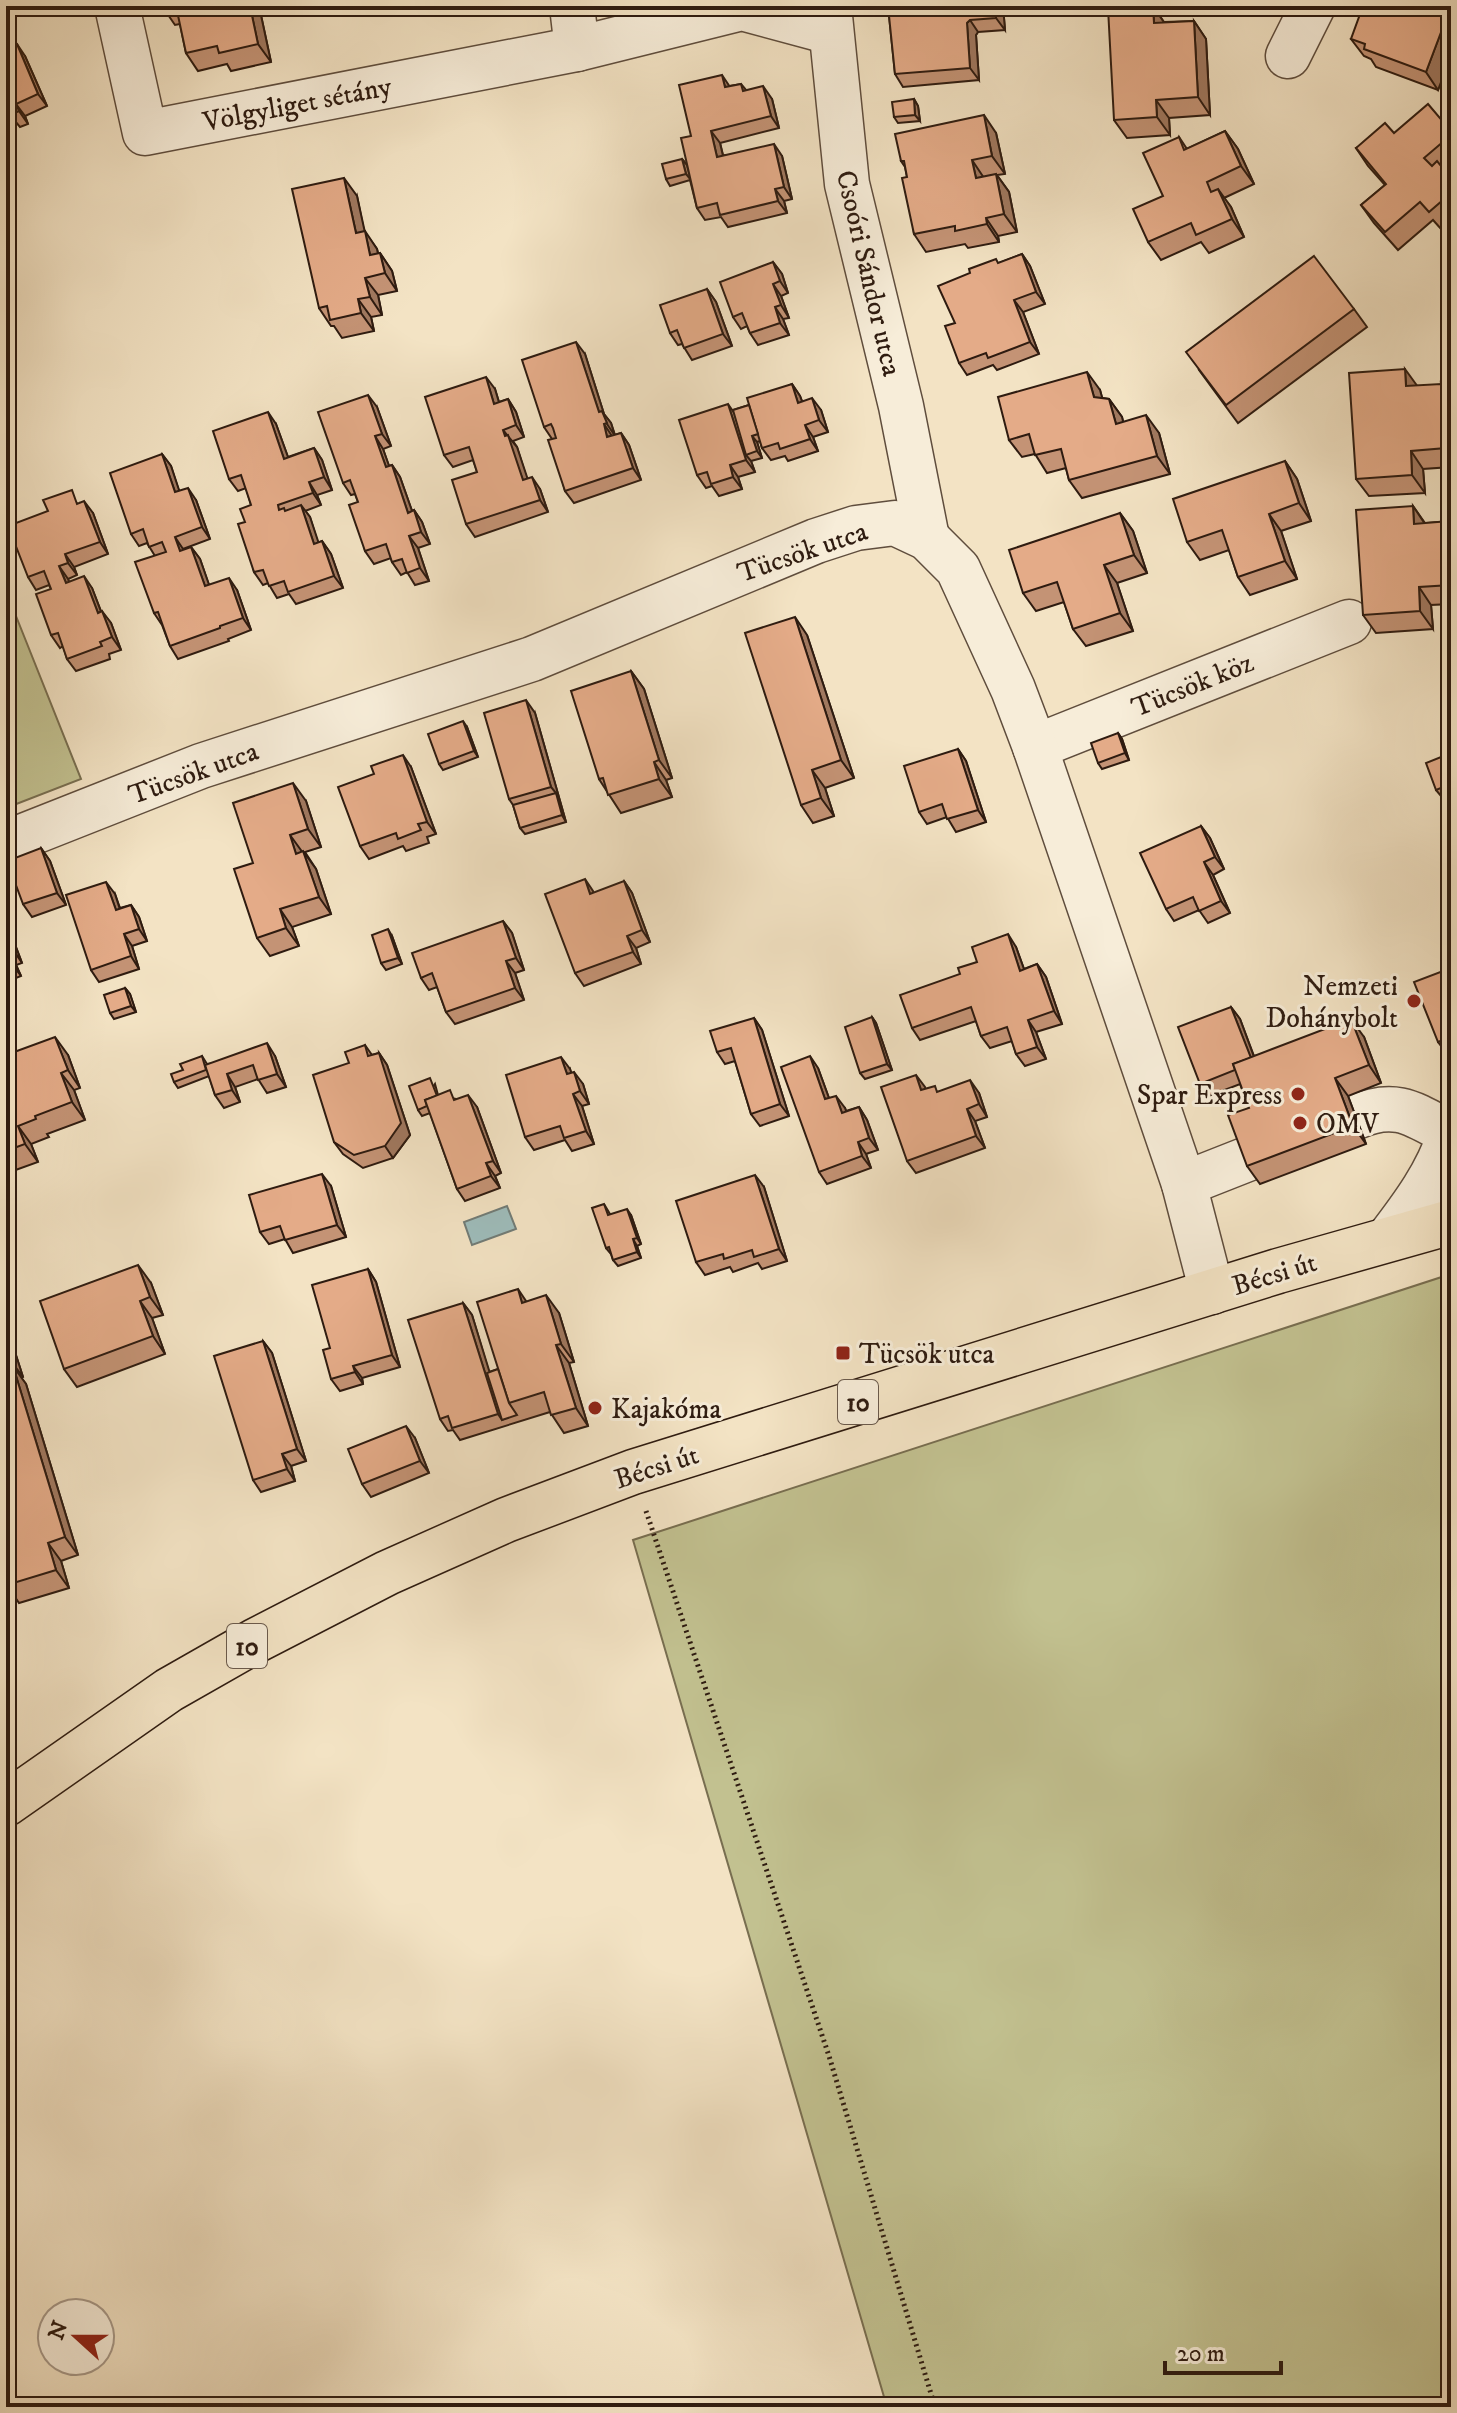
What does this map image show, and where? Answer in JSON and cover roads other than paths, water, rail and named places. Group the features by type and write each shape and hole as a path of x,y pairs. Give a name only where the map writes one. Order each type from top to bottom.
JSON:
{"main road":[{"name":"Bécsi út","path":"6,1804 169,1690 255,1641 387,1573 506,1520 633,1472 1212,1292 1451,1222"}],"street":[{"name":"Völgyliget sétány","path":"117,6 145,133 577,49 742,8 830,19"},
{"path":"572,6 577,49"},
{"path":"1288,56 1313,6"},
{"name":"Csoóri Sándor utca","path":"830,19 847,184 901,406 927,538"},
{"name":"Tücsök utca","path":"6,843 201,766 532,659 790,550 856,528 895,523 927,538 958,569 1013,689 1184,1184 1212,1292"},
{"name":"Tücsök köz","path":"1035,747 1349,622"},
{"path":"1356,1117 1372,1110 1392,1108 1408,1112 1451,1134 1441,1161 1423,1193 1388,1239"},
{"path":"1184,1184 1250,1158"}],"water":[{"path":"507,1206 516,1229 472,1245 464,1222"}],"place":[{"name":"Nemzeti Dohánybolt","path":"1414,1001"},
{"name":"Spar Express","path":"1298,1094"},
{"name":"OMV","path":"1300,1123"},
{"name":"Tücsök utca","path":"843,1353"},
{"name":"Kajakóma","path":"595,1408"}]}
